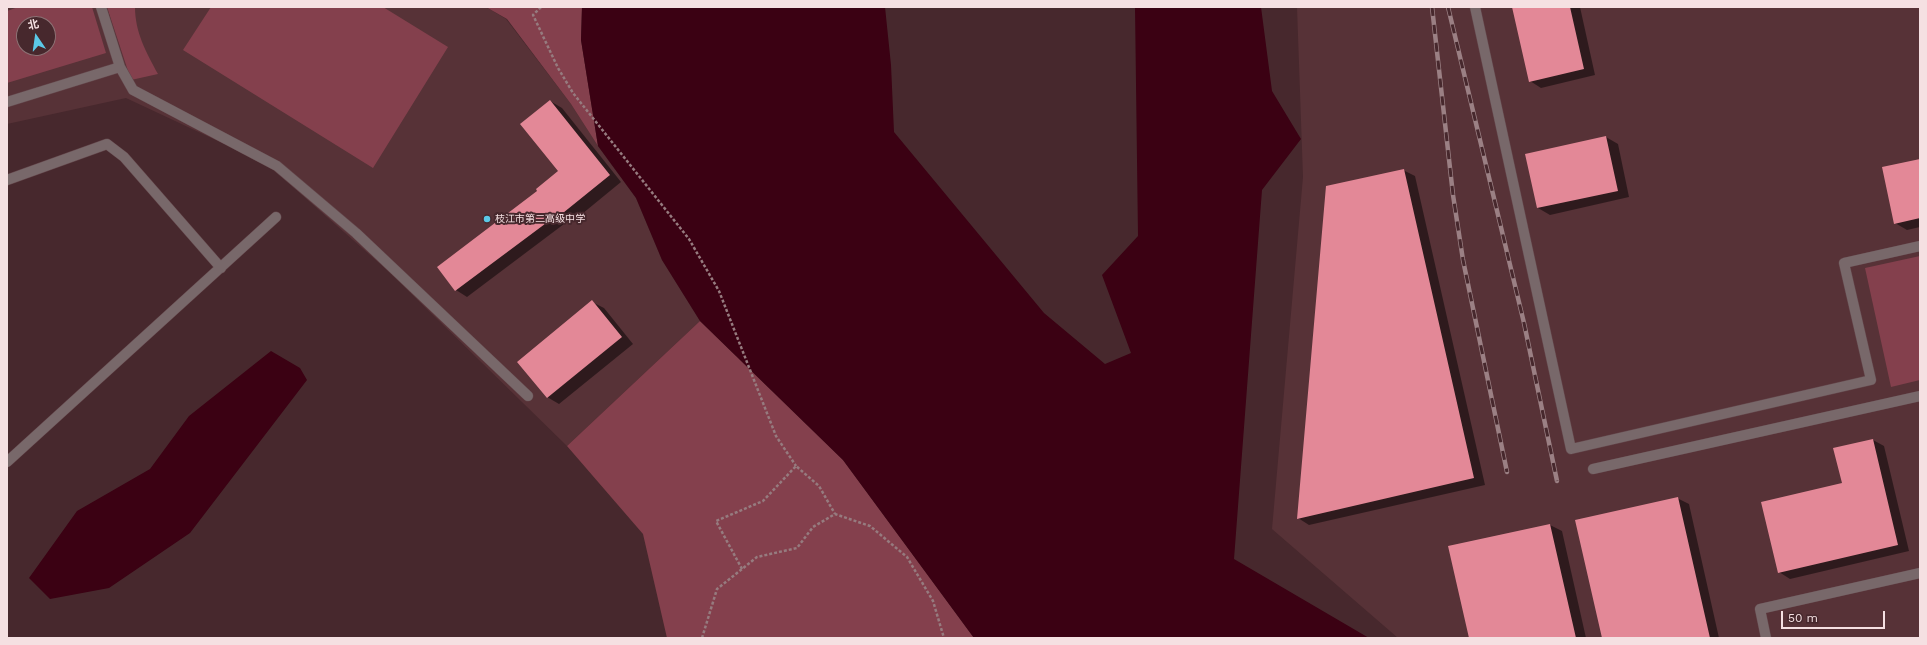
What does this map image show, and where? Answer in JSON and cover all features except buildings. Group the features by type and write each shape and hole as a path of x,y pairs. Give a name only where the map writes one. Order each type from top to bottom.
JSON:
{"street":[{"path":"101,7 120,67 132,90 277,166 356,233 528,396"},
{"path":"1475,7 1571,449 1871,380 1844,263 1920,246"},
{"path":"7,102 120,67"},
{"path":"7,180 107,144 124,157 220,268"},
{"path":"7,462 276,217"},
{"path":"1593,469 1920,396"},
{"path":"1766,638 1760,609 1920,573"}],"path":[{"path":"541,7 533,15 558,68 573,93 689,239 719,291 776,436 796,466 819,486 835,514 870,526 907,557 933,601 944,638"},
{"path":"742,568 716,520 763,501 796,466"},
{"path":"702,638 717,589 757,557 797,548 813,527 835,514"}],"shaded area":[{"name":"枝江市第二高级中学","path":"7,7 486,7 506,19 571,104 598,146 636,198 662,260 700,321 567,446 387,270 267,164 126,98 7,124"},
{"path":"18,7 92,7 106,53 7,83 7,11"},
{"path":"107,7 135,7 135,16 139,33 145,50 158,74 131,80"},
{"path":"211,7 383,7 448,47 373,168 183,50"},
{"path":"486,7 582,7 581,40 598,146 571,104 507,19"},
{"path":"582,7 885,7 891,65 894,132 1044,313 1105,364 1131,353 1102,275 1138,236 1135,7 1261,7 1272,91 1301,139 1262,190 1234,559 1369,638 974,638 843,460 700,321 662,260 636,198 598,146 581,40"},
{"path":"1297,7 1920,7 1920,638 1398,638 1272,529 1303,177"},
{"path":"1920,256 1920,380 1891,387 1865,268"},
{"path":"700,321 843,460 974,638 667,638 643,534 567,446"},
{"path":"271,351 300,368 307,380 190,533 109,588 50,599 29,578 77,511 150,469 189,416"}],"railway":[{"path":"1432,7 1453,195 1463,260 1507,472"},
{"path":"1448,7 1524,323 1557,481"}],"place":[{"name":"枝江市第二高级中学","path":"487,219"}]}
